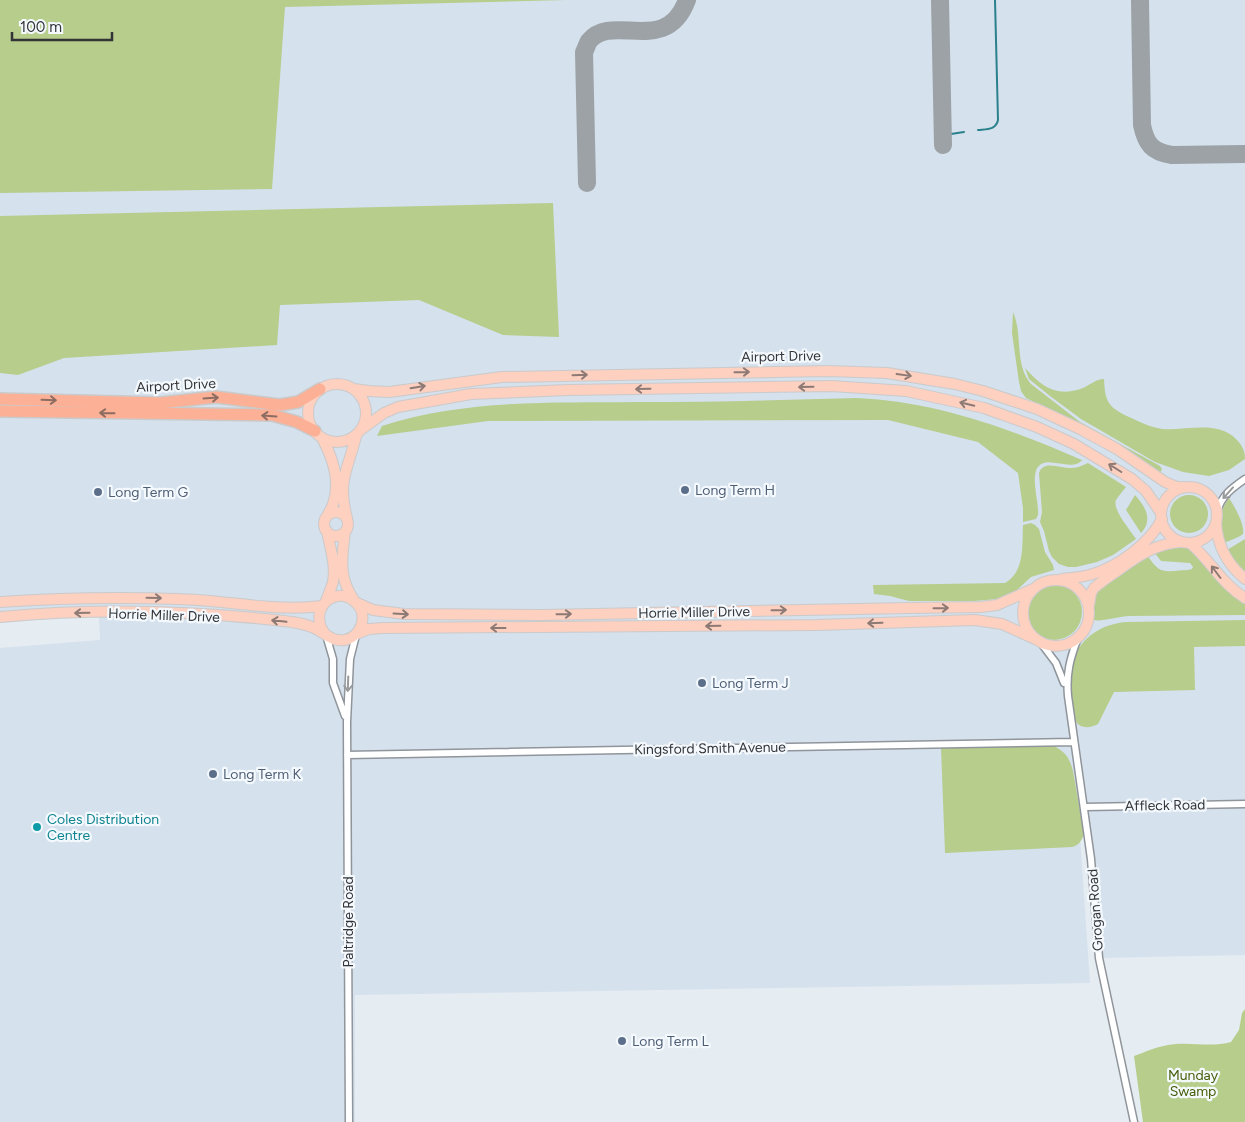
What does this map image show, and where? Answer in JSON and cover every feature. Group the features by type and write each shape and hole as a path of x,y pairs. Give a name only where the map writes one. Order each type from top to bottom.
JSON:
{"highway":[{"name":"Airport Drive","path":"0,399 160,403 216,397 280,405 298,402 320,389"},
{"name":"Airport Drive","path":"0,411 272,415 297,422 318,434"}],"main road":[{"name":"Airport Drive","path":"354,388 389,392 467,381 530,376 828,371 887,373 955,384 983,391 1030,407 1102,441 1169,484 1184,487"},
{"path":"337,383 354,388 362,397 366,407 366,418 359,432 343,478 342,500 348,525 345,532 342,563 343,577 347,590 361,609 361,627 356,634 348,639 338,640 325,635 318,619 333,581 332,548 324,521 333,505 335,496 335,467 332,457 310,421 308,409 312,398 320,389 337,383"},
{"path":"318,434 332,441 342,442 384,413 398,407 480,393 832,386 906,391 984,408 1037,427 1074,444 1132,479 1146,491 1156,504 1167,532 1173,538 1186,542 1205,557 1231,588 1245,598"},
{"path":"1216,517 1213,530 1199,541 1165,543 1152,548 1127,563 1094,588 1089,600 1086,626 1072,643 1056,647 1038,641 1024,624 1023,612 1026,599 1033,589 1044,582 1086,576 1110,566 1146,541 1158,527 1163,504 1168,496 1175,490 1184,487 1194,487 1210,496 1215,504 1218,541 1221,550 1228,561 1245,579"},
{"path":"328,515 338,512 347,518"},
{"path":"327,531 336,536 345,532"},
{"path":"1056,580 1071,584 1077,588 1083,594 1088,608"},
{"name":"Horrie Miller Drive","path":"355,601 363,607 382,612 413,614 541,614 981,607 997,605 1033,589"},
{"path":"324,604 331,598 341,596 355,601"},
{"name":"Horrie Miller Drive","path":"0,602 61,598 179,598 292,609 324,604"},
{"name":"Horrie Miller Drive","path":"0,617 49,613 179,613 293,622 314,628 325,635"},
{"name":"Horrie Miller Drive","path":"356,634 369,629 383,628 817,625 975,620 1002,624 1038,641"}],"street":[{"path":"1216,517 1219,503 1225,495 1245,479"},
{"name":"Paltridge Road","path":"349,1122 347,722 350,659 356,634"},
{"name":"Paltridge Road","path":"325,635 332,659 333,683 347,722"},
{"name":"Grogan Road","path":"1078,638 1069,663 1068,696 1085,807 1093,877 1099,958 1134,1122"},
{"name":"Grogan Road","path":"1038,641 1060,669 1068,696"},
{"name":"Kingsford Smith Avenue","path":"347,755 1074,742"},
{"name":"Affleck Road","path":"1085,807 1245,804"}],"shaded area":[{"path":"0,0 1245,0 1245,955 1099,958 1093,877 1074,749 1090,983 355,995 355,1122 0,1122 0,648 100,640 99,617 0,623"}],"green space":[{"path":"0,0 566,0 285,7 272,189 0,193"},
{"path":"553,203 559,337 503,335 419,300 280,305 277,345 64,358 18,375 0,373 0,216"},
{"path":"1013,312 1018,330 1022,367 1031,384 1080,422 1160,466 1162,469 1160,473 1093,430 1026,398 1021,391 1019,382 1012,333"},
{"path":"1025,368 1044,385 1051,389 1065,392 1083,388 1104,379 1105,393 1109,403 1116,410 1145,424 1162,429 1211,428 1228,433 1238,441 1244,451 1245,459 1229,470 1209,476 1183,472 1155,462 1081,419 1029,379"},
{"path":"857,398 887,400 916,405 972,418 1027,437 1082,460 1077,464 1071,465 1051,462 1040,465 1035,476 1038,515 1036,519 1023,522 1018,473 978,442 888,420 488,421 377,436 382,426 413,417 445,411 509,404"},
{"path":"1088,463 1126,487 1115,504 1122,520 1136,539 1113,555 1097,562 1068,567 1059,564 1052,557 1040,522 1042,512 1039,473 1045,466 1074,468"},
{"path":"1135,495 1147,514 1147,523 1141,533 1126,510"},
{"path":"1189,495 1203,500 1208,514 1203,528 1189,533 1175,528 1170,514 1175,500"},
{"path":"1229,498 1241,520 1243,534 1224,543 1220,520"},
{"path":"1031,523 1039,529 1045,552 1054,570 1031,577 1017,590 998,599 909,601 874,594 873,585 1005,583 1016,572 1019,565 1023,525"},
{"path":"1245,539 1245,573 1227,550"},
{"path":"1181,546 1193,551 1220,584 1245,604 1245,615 1129,616 1094,620 1093,604 1098,589 1147,555 1156,566 1164,571 1192,569 1193,567 1190,563 1161,561 1154,552"},
{"path":"1054,584 1065,586 1074,592 1080,601 1082,612 1080,623 1074,632 1065,638 1054,640 1043,638 1034,632 1028,623 1026,612 1028,601 1034,592 1043,586"},
{"path":"1245,620 1245,646 1194,647 1195,690 1114,692 1098,724 1086,727 1076,722 1070,684 1071,667 1074,656 1080,647 1095,632 1105,627 1127,622"},
{"path":"1052,745 1066,755 1073,771 1084,834 1080,843 1072,847 945,853 941,748"},
{"name":"Munday Swamp","path":"1245,1009 1245,1122 1143,1122 1134,1056 1168,1045 1223,1044 1231,1042 1239,1030 1242,1013"}],"waterway":[{"path":"978,130 993,127 998,120 995,0"},
{"path":"951,134 964,132"}],"taxiway":[{"path":"587,183 584,52 588,42 599,33 611,30 653,30 666,26 678,17 687,0"},
{"path":"940,0 943,145"},
{"path":"1140,0 1142,125 1148,142 1159,152 1172,155 1245,154"}],"place":[{"name":"Long Term H","path":"685,490"},
{"name":"Long Term G","path":"98,492"},
{"name":"Long Term J","path":"702,683"},
{"name":"Long Term K","path":"213,774"},
{"name":"Coles Distribution Centre","path":"37,827"},
{"name":"Long Term L","path":"622,1041"}]}
